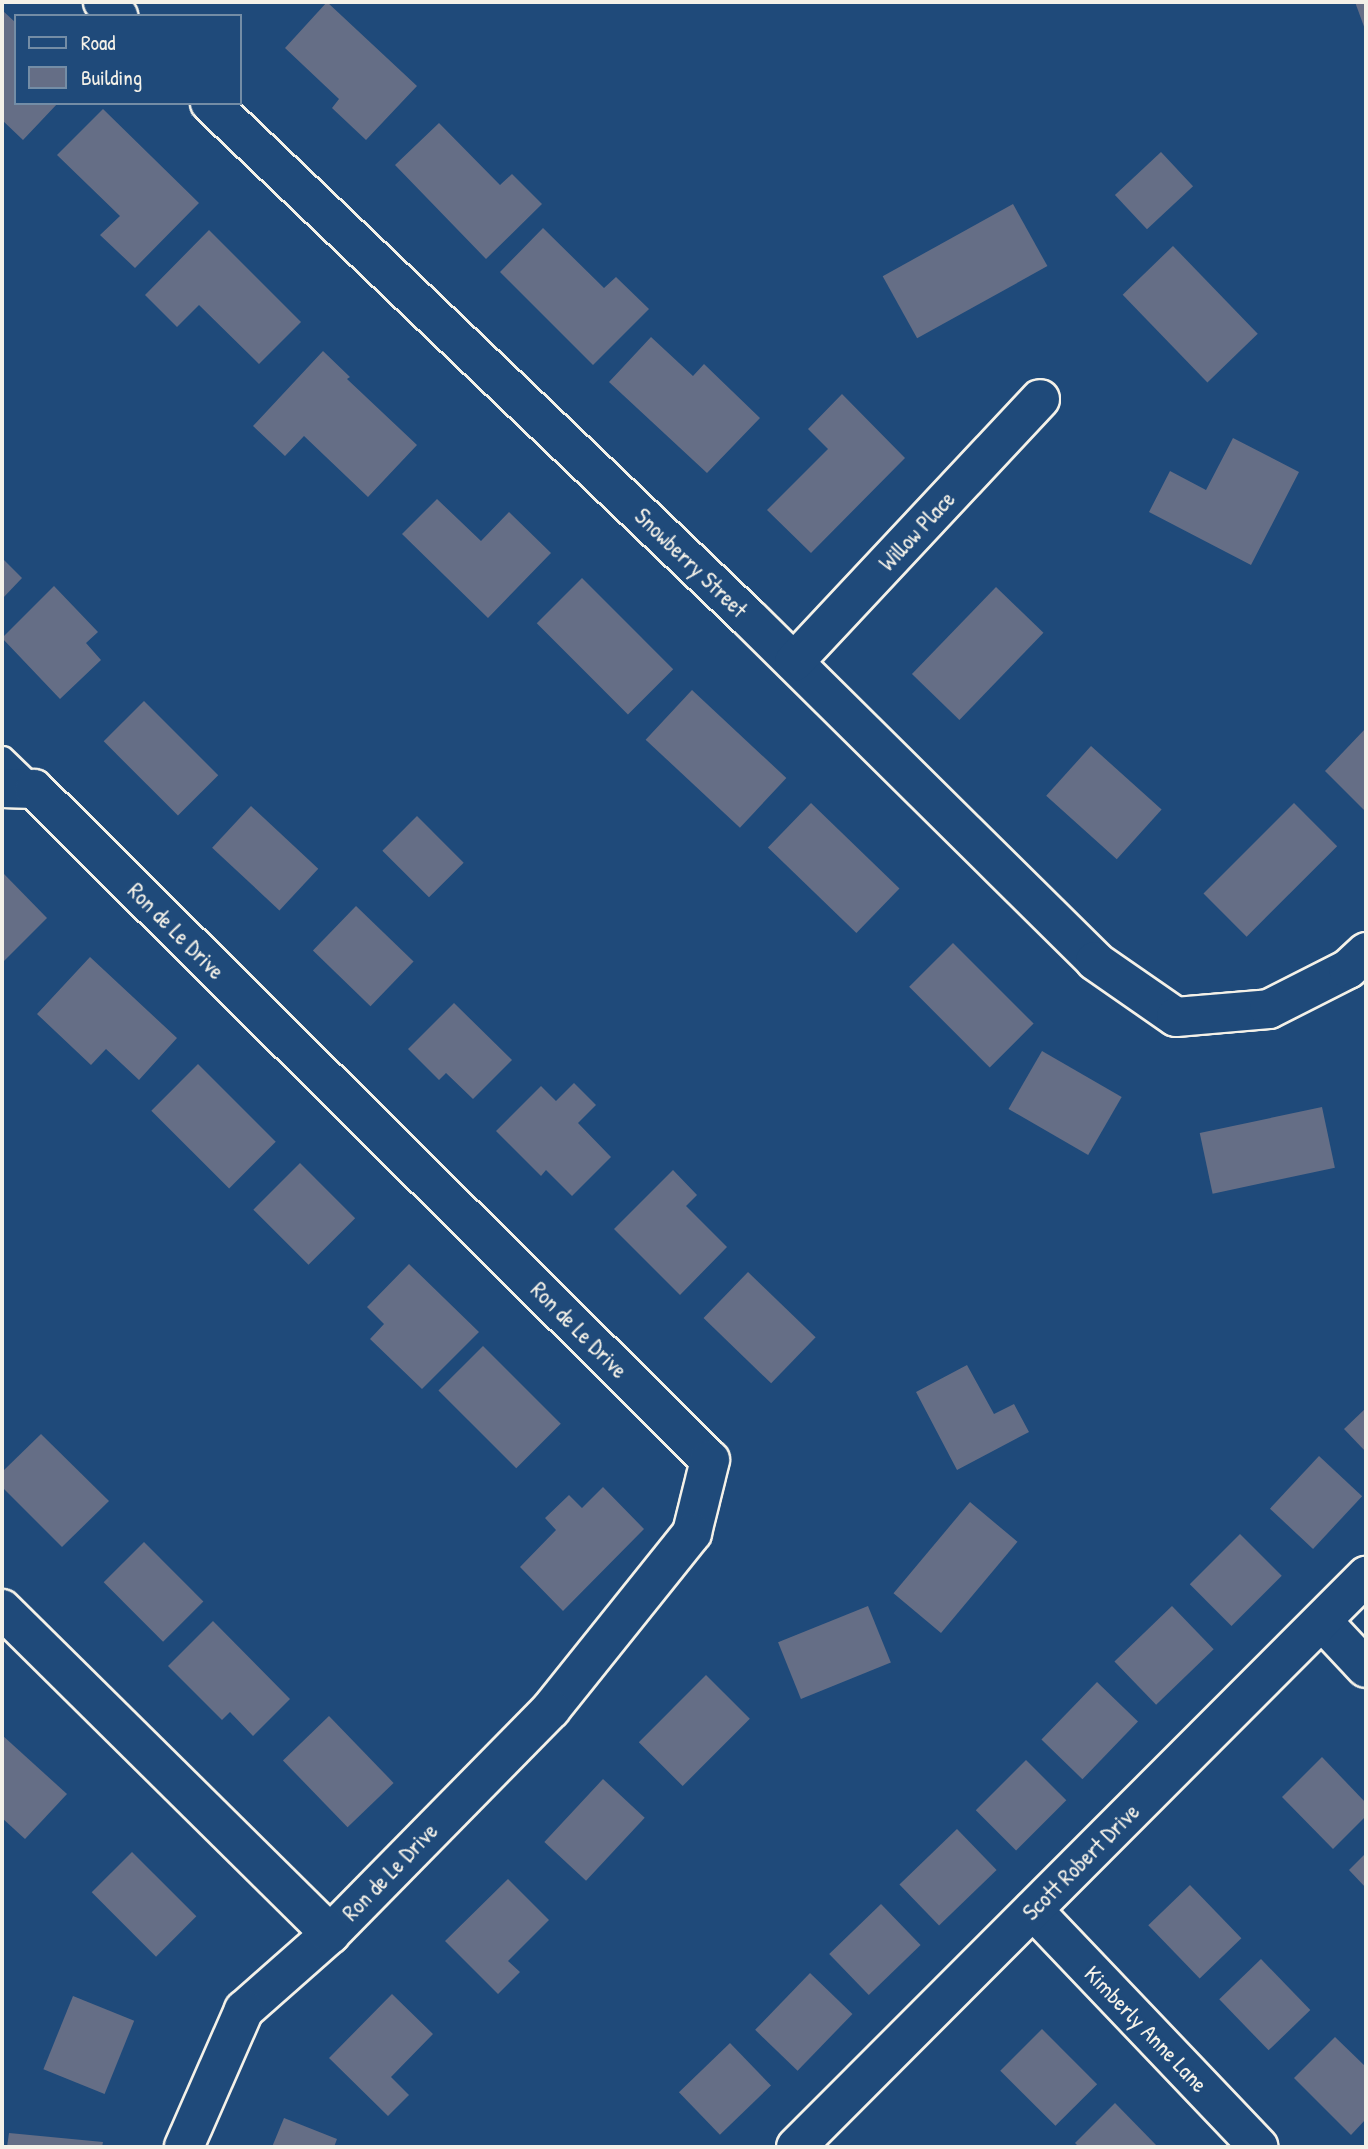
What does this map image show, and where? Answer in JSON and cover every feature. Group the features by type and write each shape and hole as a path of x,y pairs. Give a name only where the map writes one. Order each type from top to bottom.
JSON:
{"street":[{"path":"103,2 116,14"},
{"name":"Snowberry Street","path":"212,105 794,662 1095,961 1176,1017 1269,1009 1348,969 1366,952"},
{"name":"Willow Place","path":"794,662 1040,399"},
{"name":"Ron de Le Drive","path":"18,789 709,1460 692,1533 551,1709 330,1934 244,2010 184,2147"},
{"name":"Scott Robert Drive","path":"796,2147 1366,1576"},
{"name":"Ron de Le Drive","path":"2,1609 330,1934"},
{"path":"1322,1621 1366,1668"},
{"name":"Kimberly Anne Lane","path":"1033,1910 1259,2147"}],"lane":[{"path":"2,758 18,789"}],"building":[{"path":"327,2 417,86 366,140 332,108 339,99 285,48"},
{"path":"1355,2 1366,2 1366,32"},
{"path":"2,10 14,21 14,105 56,105 23,140 2,120"},
{"path":"103,109 199,203 135,268 100,235 120,216 57,155"},
{"path":"439,123 500,185 512,174 542,204 486,259 395,165"},
{"path":"1161,152 1193,186 1147,229 1115,195"},
{"path":"1013,204 1047,266 917,338 883,276"},
{"path":"543,228 604,288 616,277 649,309 593,365 500,272"},
{"path":"209,230 301,322 259,364 199,305 177,327 145,295"},
{"path":"1173,246 1258,334 1207,382 1123,295"},
{"path":"651,337 693,376 704,364 760,418 707,473 609,382"},
{"path":"323,351 350,377 347,379 417,445 368,497 304,436 285,456 253,426"},
{"path":"842,394 905,458 811,553 767,510 828,449 808,429"},
{"path":"1233,438 1299,472 1251,565 1149,512 1170,471 1206,490"},
{"path":"437,499 481,541 509,512 551,553 488,618 402,534"},
{"path":"2,558 22,578 2,599"},
{"path":"582,578 673,669 628,714 537,623"},
{"path":"54,586 98,632 86,643 101,660 60,699 2,638"},
{"path":"996,587 1043,633 959,720 912,674"},
{"path":"692,690 786,778 740,828 646,740"},
{"path":"144,701 218,775 178,816 104,741"},
{"path":"1366,728 1366,812 1325,771"},
{"path":"1091,746 1162,810 1117,859 1046,796"},
{"path":"811,803 899,888 856,933 768,848"},
{"path":"1294,803 1337,846 1247,937 1203,894"},
{"path":"251,806 318,869 279,910 212,848"},
{"path":"417,816 464,863 429,897 382,851"},
{"path":"4,874 47,918 2,963 2,876"},
{"path":"356,906 414,962 370,1006 313,951"},
{"path":"953,943 1034,1024 990,1067 909,987"},
{"path":"90,957 177,1038 139,1080 106,1049 91,1065 37,1014"},
{"path":"454,1003 512,1060 473,1099 446,1073 439,1080 408,1049"},
{"path":"1042,1051 1122,1097 1088,1155 1008,1109"},
{"path":"198,1064 276,1142 229,1188 151,1111"},
{"path":"574,1083 596,1105 578,1123 611,1157 572,1196 546,1170 541,1176 496,1131 541,1086 556,1101"},
{"path":"1322,1107 1335,1168 1213,1194 1200,1133"},
{"path":"300,1163 355,1218 308,1265 253,1210"},
{"path":"673,1170 697,1195 686,1206 727,1247 680,1295 614,1229"},
{"path":"409,1264 479,1332 422,1389 370,1339 384,1324 367,1307"},
{"path":"748,1272 816,1337 771,1383 704,1318"},
{"path":"483,1346 561,1424 516,1468 438,1391"},
{"path":"967,1365 994,1414 1014,1404 1029,1432 957,1470 916,1392"},
{"path":"1366,1408 1366,1452 1344,1429"},
{"path":"41,1434 109,1501 62,1547 2,1487 2,1472"},
{"path":"1319,1456 1362,1496 1313,1549 1270,1509"},
{"path":"603,1487 644,1529 563,1611 520,1567 556,1530 545,1518 569,1495 582,1508"},
{"path":"970,1502 1017,1542 941,1633 894,1593"},
{"path":"1240,1534 1282,1576 1232,1626 1190,1584"},
{"path":"144,1542 203,1601 163,1642 104,1582"},
{"path":"868,1606 891,1663 801,1699 778,1642"},
{"path":"1172,1606 1214,1649 1156,1705 1114,1662"},
{"path":"213,1621 290,1699 253,1736 230,1712 222,1720 168,1666"},
{"path":"706,1675 750,1719 683,1786 639,1742"},
{"path":"1097,1682 1138,1722 1082,1779 1041,1740"},
{"path":"329,1716 394,1783 348,1827 283,1760"},
{"path":"2,1735 67,1794 25,1839 2,1818"},
{"path":"1322,1757 1366,1803 1366,1816 1333,1849 1282,1797"},
{"path":"1026,1760 1066,1800 1016,1851 976,1810"},
{"path":"603,1779 645,1818 586,1881 544,1842"},
{"path":"957,1829 997,1870 939,1926 899,1885"},
{"path":"132,1852 196,1916 156,1957 92,1892"},
{"path":"1366,1853 1366,1888 1349,1870"},
{"path":"508,1879 549,1920 508,1961 520,1972 498,1994 445,1941"},
{"path":"1190,1885 1241,1938 1200,1979 1148,1925"},
{"path":"881,1904 921,1945 869,1995 829,1954"},
{"path":"1261,1959 1310,2010 1269,2050 1219,1999"},
{"path":"810,1973 852,2014 798,2071 755,2030"},
{"path":"392,1994 433,2034 391,2077 409,2095 388,2116 329,2058"},
{"path":"73,1996 134,2021 105,2094 43,2069"},
{"path":"1042,2029 1097,2084 1055,2126 1000,2071"},
{"path":"1335,2037 1366,2067 1366,2119 1351,2135 1294,2078"},
{"path":"730,2043 771,2085 720,2135 679,2092"},
{"path":"1115,2103 1158,2147 1079,2147 1075,2143"},
{"path":"284,2118 337,2139 334,2147 272,2147"},
{"path":"9,2133 103,2142 102,2147 7,2147"}]}
